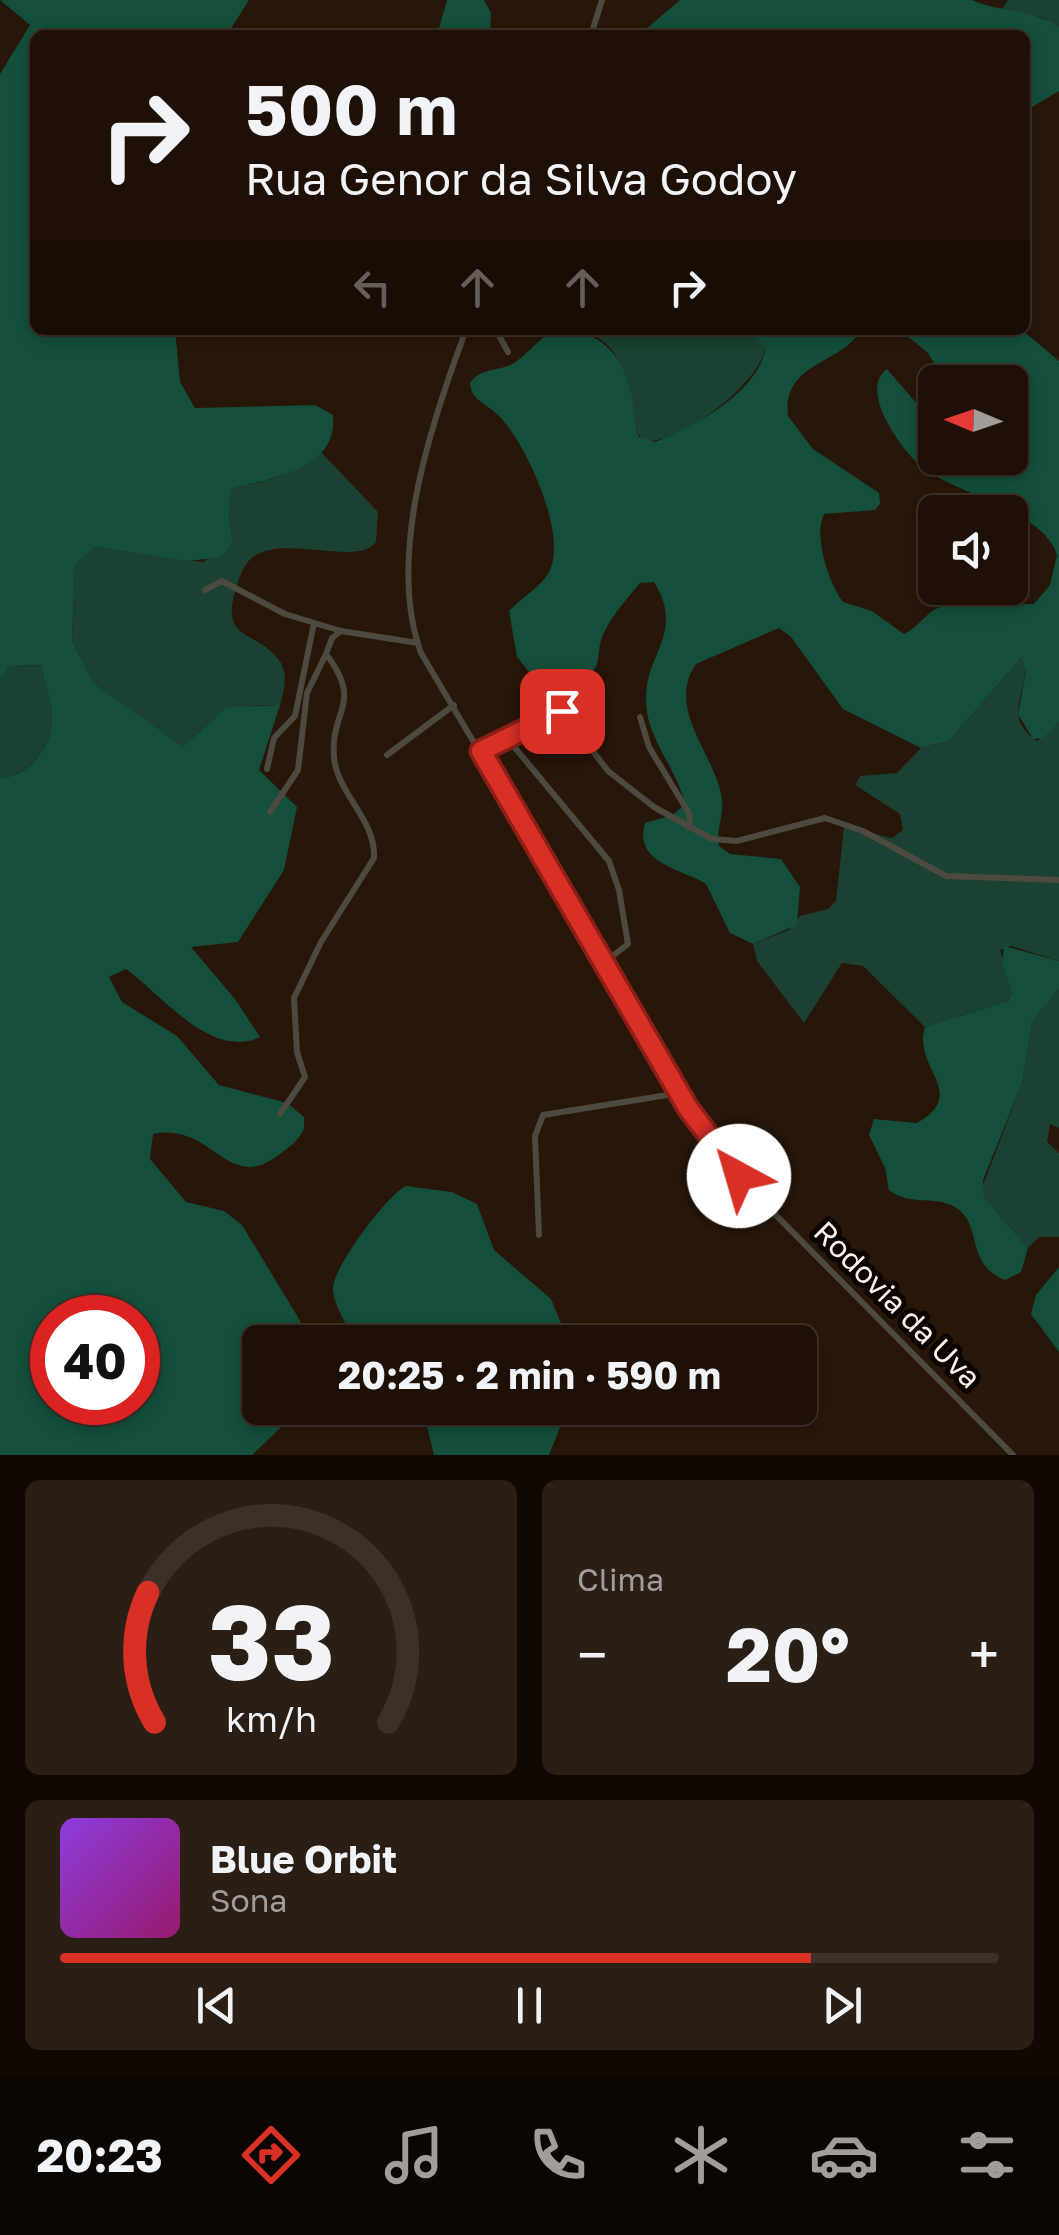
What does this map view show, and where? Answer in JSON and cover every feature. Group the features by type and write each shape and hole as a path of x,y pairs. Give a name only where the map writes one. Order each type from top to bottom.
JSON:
{"street":[{"path":"593,30 602,0"},
{"name":"Rodovia da Uva","path":"465,335 410,528 406,576 418,644 680,1093 739,1176 1012,1455"},
{"path":"499,335 508,352"},
{"path":"205,590 222,580 285,614 341,631 418,644"},
{"path":"267,769 274,738 295,716 314,623"},
{"path":"270,812 298,770 307,693 332,638 341,631"},
{"path":"280,1114 305,1076 297,1052 296,991 374,858 372,838 336,765 336,740 346,690 326,654"},
{"path":"387,755 454,705"},
{"path":"481,751 562,711 608,772 688,828 712,839 738,840 825,818 863,831 946,876 1059,880"},
{"path":"640,718 650,747 690,815 688,828"},
{"path":"506,737 613,870 628,944 604,962"},
{"path":"539,1235 535,1136 543,1115 680,1093"}],"green space":[{"path":"0,0 249,0 230,30 30,30 30,335 175,335 180,382 195,408 315,405 333,415 332,434 313,461 281,476 231,489 229,520 233,543 221,557 188,561 95,547 75,565 72,641 94,683 183,746 227,707 280,705 259,770 297,807 284,870 238,942 191,947 235,999 260,1037 242,1042 206,1033 126,969 109,977 122,1002 177,1036 219,1085 287,1103 304,1117 304,1129 295,1141 259,1166 231,1162 190,1137 153,1134 150,1159 186,1202 224,1211 242,1225 303,1325 242,1325 242,1425 284,1425 252,1455 0,1455 0,778 19,773 35,760 47,743 52,723 41,665 9,666 0,681 0,74 30,25"},
{"path":"447,0 484,0 491,13 490,30 438,30"},
{"path":"680,0 972,0 1041,17 1059,27 1059,91 1030,108 1030,30 645,30"},
{"path":"1008,0 1059,0 1059,27 1042,17 1000,12"},
{"path":"547,335 588,335 597,339 614,355 626,376 639,437 655,442 705,418 750,380 766,348 753,335 857,335 803,374 789,398 788,416 813,449 879,493 880,504 875,510 824,514 821,547 843,602 872,611 904,634 944,606 1034,604 1050,585 1057,555 1049,540 1028,521 1028,495 977,495 935,475 1028,475 1028,365 935,365 928,353 906,335 1028,335 1059,361 1059,722 1043,738 1033,739 1018,714 1026,672 1022,657 949,741 921,748 843,709 791,637 779,628 696,664 686,698 722,799 719,846 730,854 781,859 800,887 797,925 753,944 730,933 706,884 662,863 646,848 643,837 645,823 673,815 685,804 651,729 646,702 666,616 654,582 640,583 615,614 601,639 596,666 580,683 565,689 542,688 517,657 509,611 548,574 553,538 542,492 521,447 499,416 471,389 470,383 479,374 508,366"},
{"path":"592,335 753,335 766,347 749,378 716,409 678,433 644,441 632,415 621,366 599,338"},
{"path":"887,369 918,405 918,463 895,435 880,405 879,379"},
{"path":"320,451 378,512 376,542 355,552 288,548 258,554 250,560 237,585 232,617 242,632 270,650 282,665 285,682 280,705 248,706 226,712 183,746 94,683 72,641 75,564 95,547 203,562 233,543 229,520 231,489 290,473"},
{"path":"1022,657 1025,678 1019,720 1037,741 1059,722 1059,961 1011,946 1000,950 1012,993 1008,1001 925,1027 863,966 842,963 804,1023 757,961 753,944 789,930 800,916 828,909 836,901 844,827 892,838 903,830 900,814 855,785 860,776 897,773 921,748 949,741"},
{"path":"41,665 51,709 47,742 27,767 0,778 0,681 8,666"},
{"path":"1004,946 1059,961 1059,989 1032,1022 1022,1083 983,1180 984,1197 1028,1248 1021,1272 1005,1280 979,1256 970,1226 958,1209 942,1202 905,1198 889,1190 885,1168 869,1135 874,1119 917,1123 932,1112 939,1101 939,1090 923,1042 925,1027 1008,1001 1012,993 1002,963"},
{"path":"1059,989 1059,1128 1050,1124 1047,1142 1059,1153 1059,1237 1039,1237 1028,1248 984,1197 982,1188 1022,1083 1032,1022"},
{"path":"406,1186 452,1192 477,1204 494,1250 551,1299 562,1325 346,1325 334,1297 335,1280 362,1233"},
{"path":"1059,1267 1059,1352 1031,1314 1036,1295"},
{"path":"427,1425 561,1425 549,1455 434,1455"}],"route":[{"path":"562,711 481,751 688,1108 739,1176"}]}
